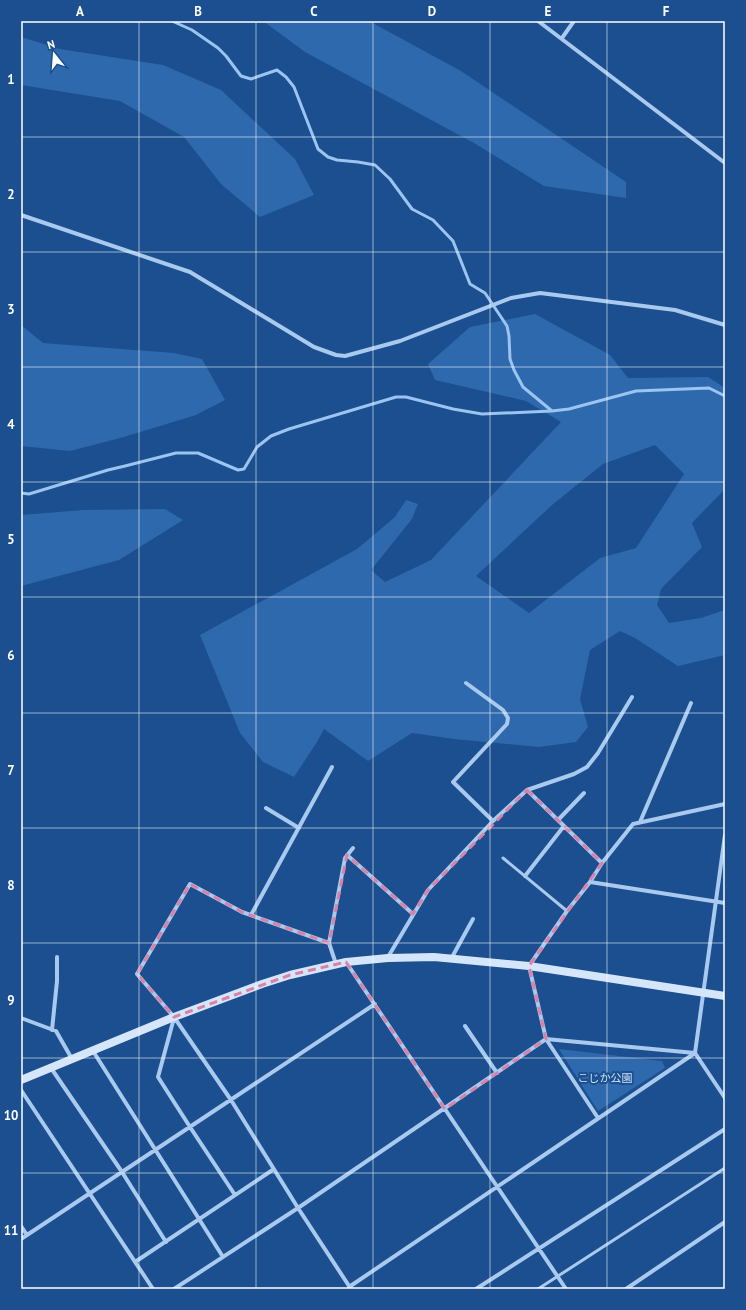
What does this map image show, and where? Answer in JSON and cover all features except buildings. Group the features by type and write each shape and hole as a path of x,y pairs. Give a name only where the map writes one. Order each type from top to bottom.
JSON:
{"street":[{"path":"538,21 725,163"},
{"path":"562,38 574,21"},
{"path":"21,215 190,272 314,347 336,355 345,356 400,341 511,298 540,293 675,310 725,325"},
{"path":"466,683 503,710 508,718 507,724 453,782 494,821"},
{"path":"388,958 428,890 526,790 574,774 587,767 598,753 632,697"},
{"path":"640,822 691,703"},
{"path":"251,915 332,767"},
{"path":"526,790 602,862"},
{"path":"558,820 584,793"},
{"path":"598,1118 546,1040 529,966 567,910 590,882 602,862 632,824 725,804"},
{"path":"266,808 299,828"},
{"path":"525,876 564,826"},
{"path":"725,835 695,1053 725,1098"},
{"path":"336,964 329,943 345,858 353,848"},
{"path":"347,855 413,914"},
{"path":"590,882 725,904"},
{"path":"329,943 242,912 190,884 137,974 174,1017 231,1100 350,1288 695,1053"},
{"path":"451,959 473,920"},
{"path":"52,1030 58,981 57,957"},
{"path":"21,1080 174,1017 276,980 346,962 388,958 434,957 529,966 725,996"},
{"path":"346,962 566,1289"},
{"path":"21,1239 375,1004"},
{"path":"174,1017 158,1076 235,1196"},
{"path":"21,1018 56,1031 72,1059"},
{"path":"465,1026 497,1073"},
{"path":"174,1289 298,1208 546,1040 695,1053"},
{"path":"92,1051 223,1257"},
{"path":"51,1068 122,1172 166,1242"},
{"path":"21,1090 153,1289"},
{"path":"476,1289 725,1129"},
{"path":"135,1262 274,1170"},
{"path":"626,1289 725,1222"},
{"path":"21,1226 27,1235"}],"lane":[{"path":"503,858 567,910"},
{"path":"538,1289 725,1168"}],"highlighted area":[{"path":"527,790 602,863 529,966 546,1039 445,1109 346,962 290,975 174,1017 137,974 190,884 242,912 329,943 347,855 413,914 428,890"}],"green space":[{"path":"263,21 369,21 461,71 626,182 626,198 544,186 474,143 305,52"},
{"path":"21,37 60,49 163,65 221,90 295,159 314,195 260,217 221,184 184,137 120,101 21,85"},
{"path":"535,314 610,355 628,378 708,377 725,388 725,489 692,523 702,547 661,589 657,605 669,623 701,618 725,610 725,655 678,666 635,638 620,631 590,650 580,699 588,727 576,742 539,747 454,739 412,733 368,761 324,729 294,777 263,762 240,733 200,635 357,549 395,517 406,500 418,504 412,519 371,570 385,582 431,560 561,422 526,401 435,380 428,364 470,327","holes":["655,445 684,474 636,548 600,558 529,613 476,576 552,505 603,464"]},
{"path":"21,325 43,343 174,353 202,359 225,400 196,415 124,437 70,451 21,446"},
{"path":"165,509 183,520 119,560 21,586 21,515 83,510"},
{"name":"こじか公園","path":"559,1049 662,1061 665,1068 598,1111"}],"waterway":[{"path":"172,21 192,30 218,48 241,76 251,79 277,70 286,77 294,87 318,149 328,157 337,160 375,165 390,179 412,209 433,220 453,241 470,284 485,293 507,326 510,359 523,387 552,411"},
{"path":"21,493 29,494 108,470 176,453 198,453 238,470 244,469 257,447 271,436 289,429 396,397 406,397 453,409 482,414 569,409 636,391 709,388 725,396"}]}
